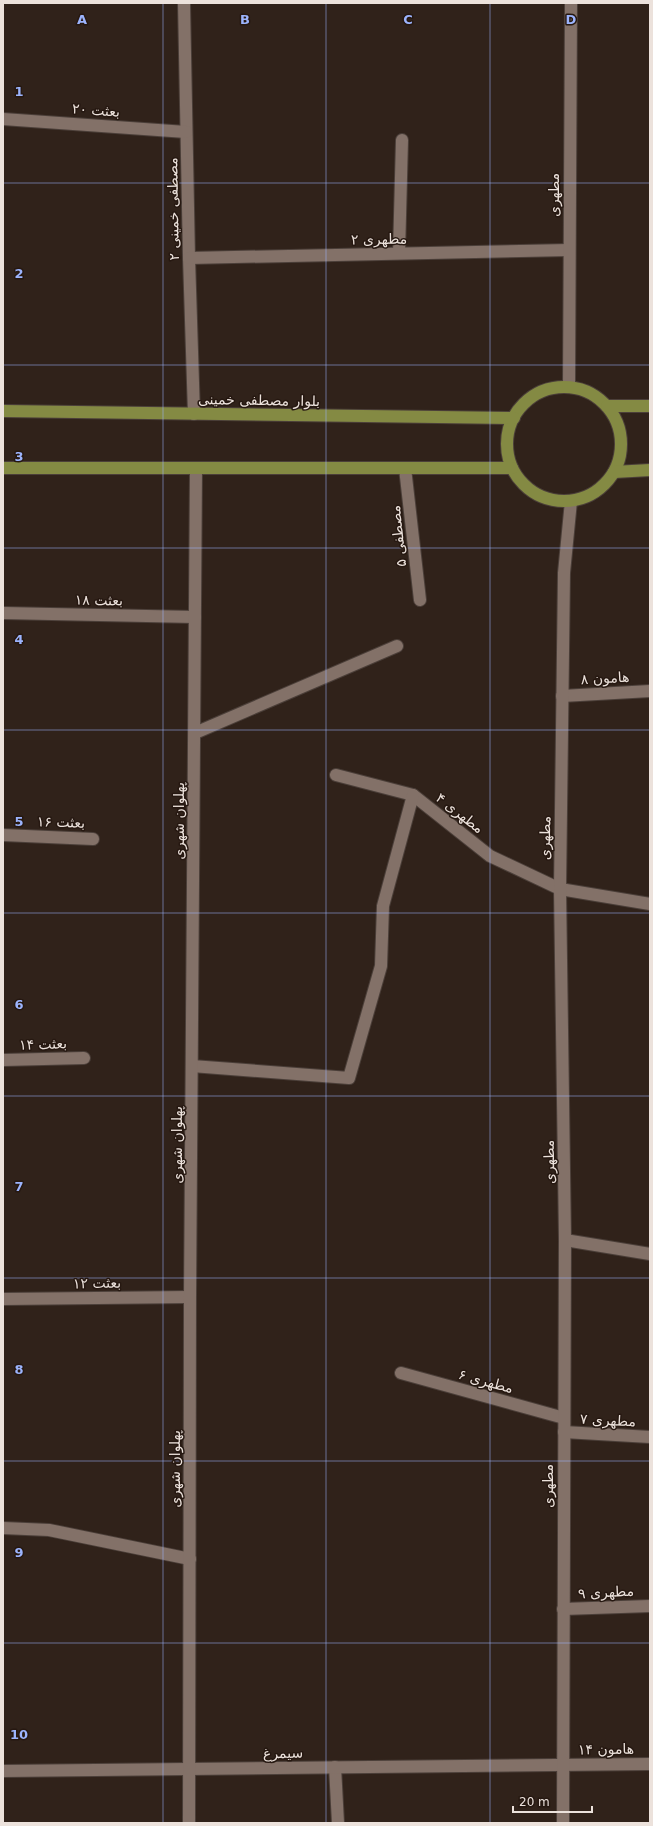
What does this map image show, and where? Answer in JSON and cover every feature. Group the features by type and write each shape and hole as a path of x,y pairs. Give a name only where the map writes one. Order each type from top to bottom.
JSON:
{"main road":[{"path":"568,387 583,390 596,396 607,406 616,421 621,438 620,456 614,472 603,486 588,496 570,501 553,500 536,494 522,483 512,468 508,451 508,440 514,418 523,405 537,394 552,388 568,387"},
{"path":"607,406 650,406"},
{"name":"بلوار مصطفی خمینی","path":"3,411 514,418"},
{"path":"3,468 512,468"},
{"path":"614,472 650,470"}],"street":[{"name":"مصطفی خمینی ۲","path":"184,3 189,258 194,414"},
{"name":"مطهری","path":"568,387 571,3"},
{"name":"بعثت ۲۰","path":"3,119 186,132"},
{"path":"399,253 402,140"},
{"name":"مطهری ۲","path":"189,258 569,250"},
{"name":"پهلوان شهری","path":"189,1823 190,1297 196,468"},
{"name":"مصطفی ۵","path":"405,468 420,600"},
{"name":"مطهری","path":"563,1823 564,1240 560,889 564,573 570,501"},
{"name":"بعثت ۱۸","path":"3,613 195,617"},
{"path":"195,733 398,646"},
{"name":"هامون ۸","path":"562,696 650,690"},
{"name":"مطهری ۴","path":"336,775 413,795 490,856 560,889 650,904"},
{"path":"192,1066 349,1078 381,966 383,906 413,795"},
{"name":"بعثت ۱۶","path":"3,835 93,839"},
{"name":"بعثت ۱۴","path":"3,1060 84,1058"},
{"path":"564,1240 650,1254"},
{"name":"بعثت ۱۲","path":"3,1299 190,1297"},
{"name":"مطهری ۶","path":"401,1373 564,1418"},
{"name":"مطهری ۷","path":"564,1432 650,1437"},
{"path":"3,1528 49,1530 190,1559"},
{"name":"مطهری ۹","path":"563,1609 650,1606"},
{"name":"هامون ۱۴","path":"562,1765 650,1764"},
{"name":"سیمرغ","path":"3,1771 562,1765"},
{"path":"335,1767 338,1823"}]}
